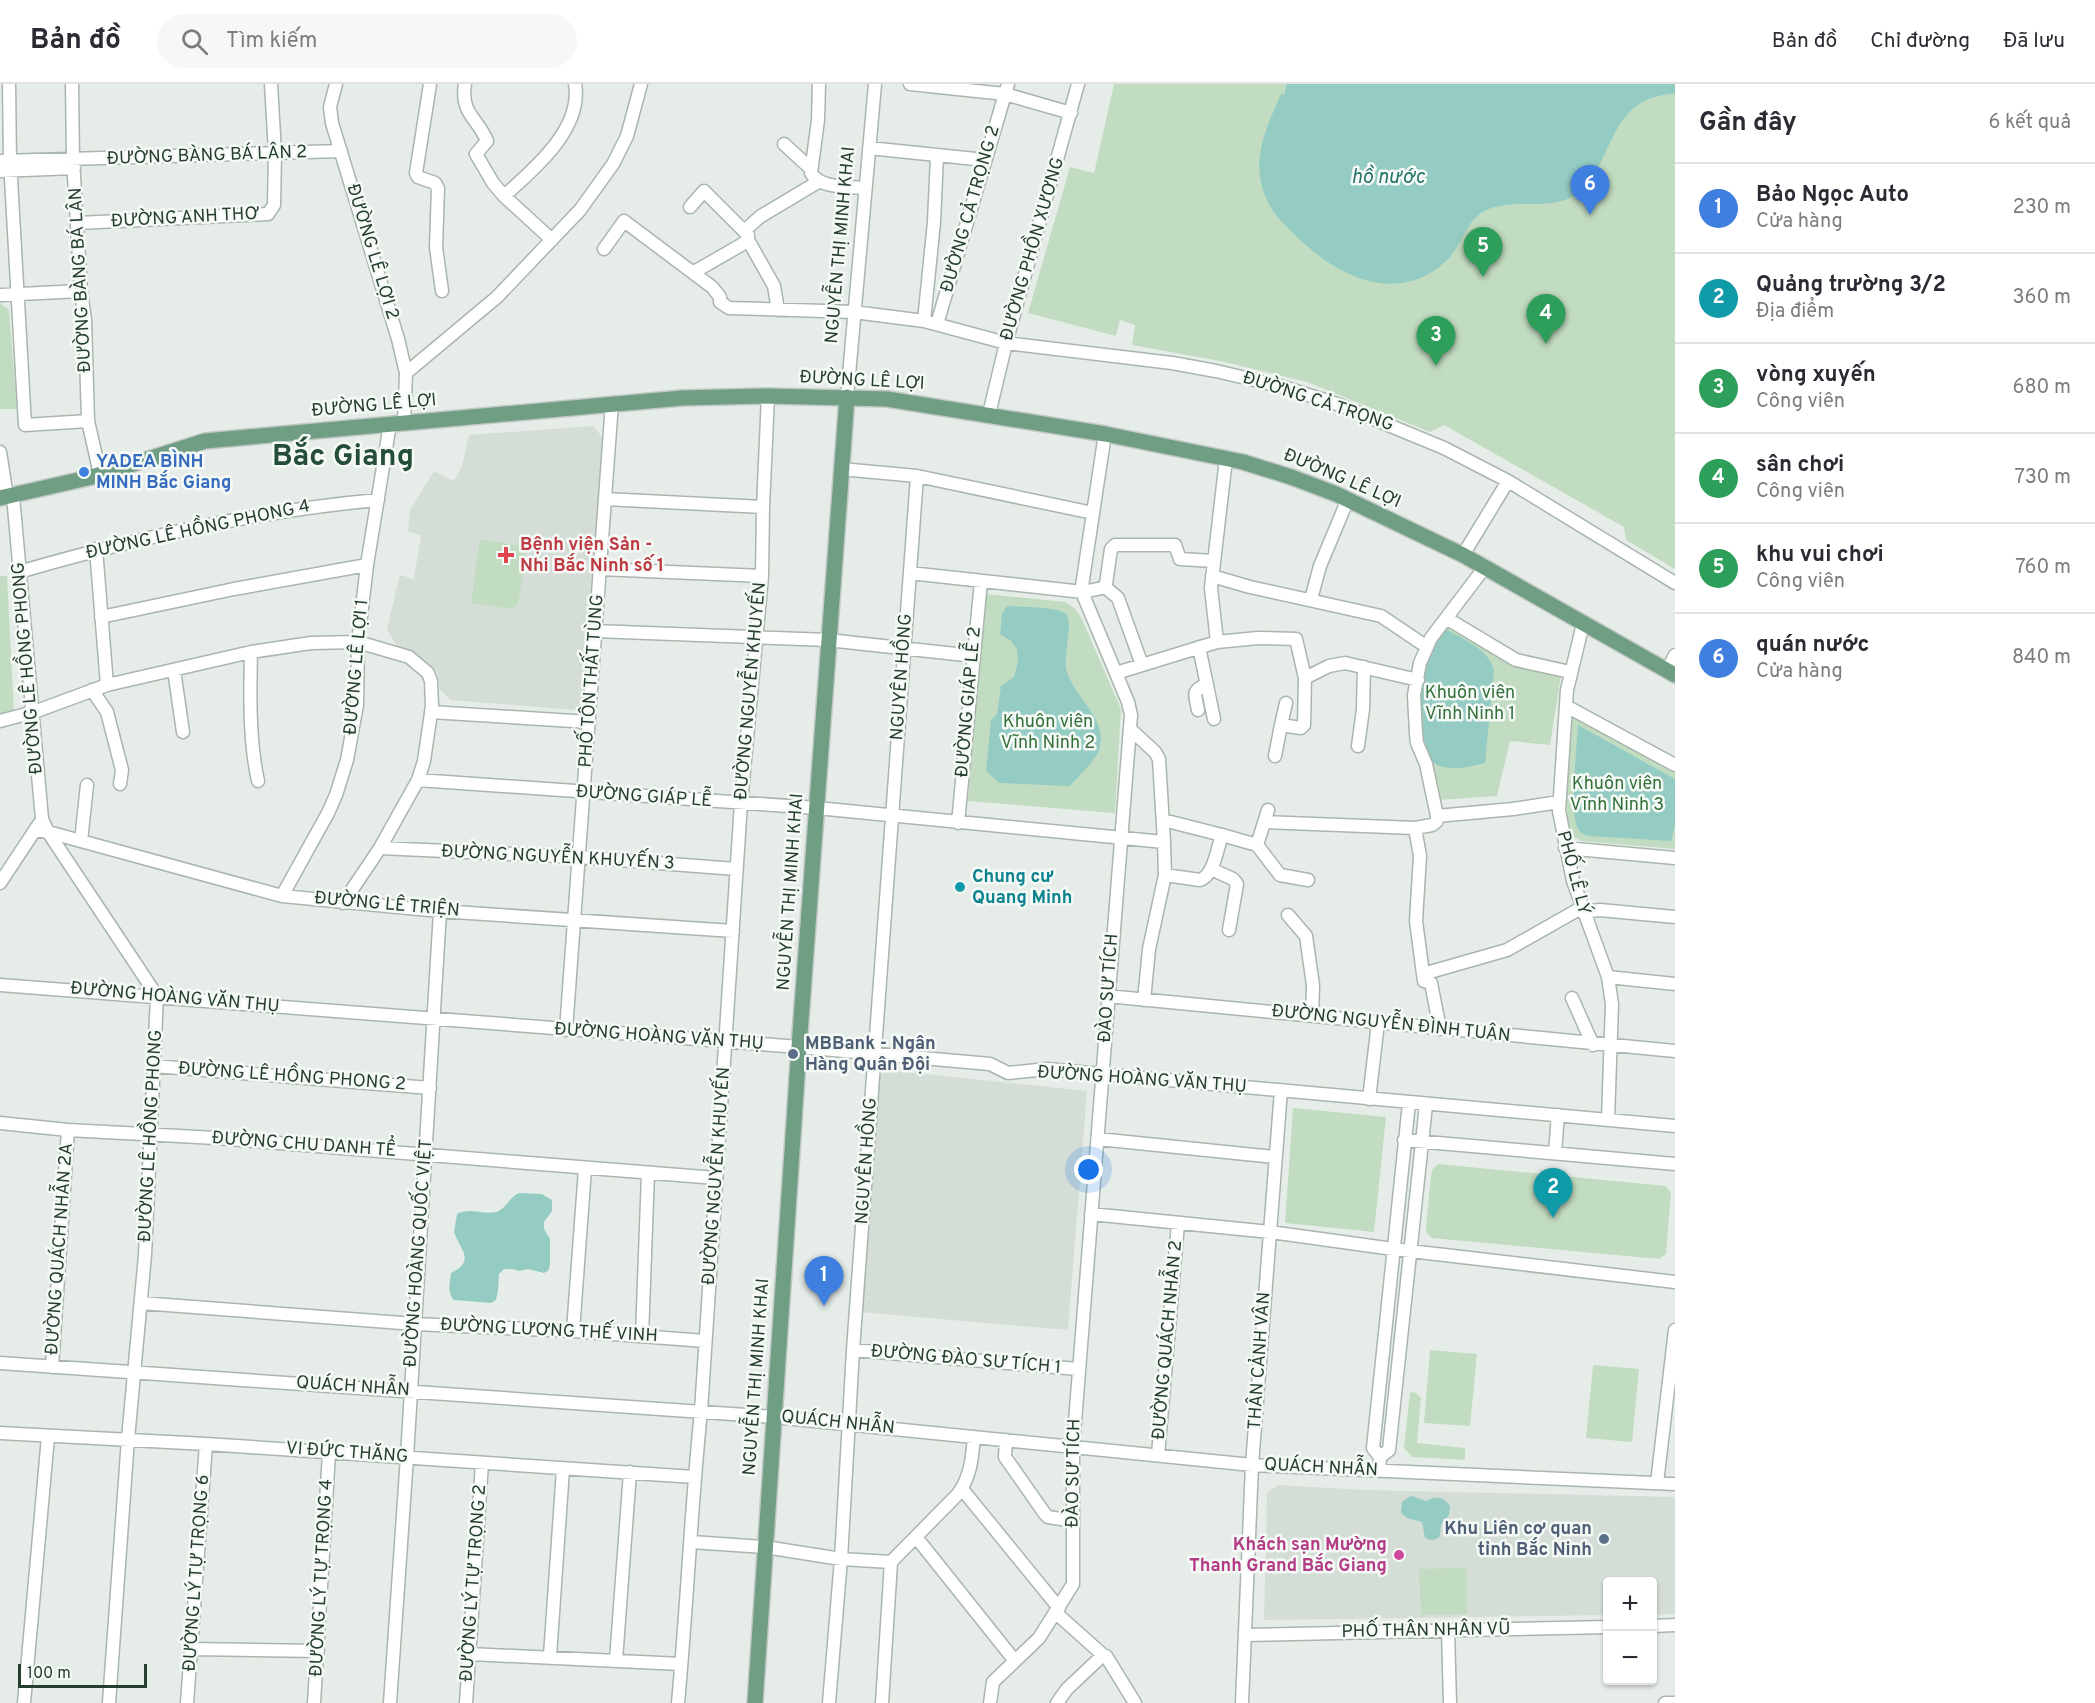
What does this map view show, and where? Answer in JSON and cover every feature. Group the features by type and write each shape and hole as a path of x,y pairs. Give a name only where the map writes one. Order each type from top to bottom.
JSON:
{"main road":[{"name":"ĐƯỜNG LÊ LỢI","path":"7,497 100,474 205,441 682,398 768,396 887,399 1105,434 1226,459 1291,477 1347,499 1463,555 1671,673"},
{"name":"NGUYỄN THỊ MINH KHAI","path":"755,1703 799,1047 847,397"}],"street":[{"path":"9,84 5,166 13,231 25,424 88,421"},
{"name":"ĐƯỜNG BÀNG BÁ LÂN","path":"72,84 88,421 100,474"},
{"name":"ĐƯỜNG ANH THƠ","path":"78,223 268,214 274,205 275,153 271,84"},
{"name":"ĐƯỜNG LÊ LỢI 2","path":"336,84 330,107 332,123 386,293 406,373 397,423"},
{"path":"430,84 416,173 418,177 435,183 438,188 436,247 442,291"},
{"path":"504,196 543,161 557,143 570,117 577,95 575,84"},
{"path":"406,373 496,297 580,210 613,164 627,136 641,84"},
{"path":"819,84 818,120 810,168 813,178 818,182 865,188"},
{"name":"NGUYỄN THỊ MINH KHAI","path":"847,397 875,84"},
{"path":"910,84 1007,89 1071,113"},
{"name":"ĐƯỜNG PHỒN XƯƠNG","path":"989,414 1006,343 1078,84"},
{"path":"464,85 463,95 467,111 487,141 476,154 493,183 504,196 552,240"},
{"name":"ĐƯỜNG CẢ TRỌNG 2","path":"931,322 1007,89"},
{"path":"784,144 810,168"},
{"path":"869,148 985,160"},
{"name":"ĐƯỜNG BÀNG BÁ LÂN 2","path":"5,166 341,151"},
{"path":"931,322 937,156"},
{"path":"604,249 624,221 693,272 746,235 761,216 818,182"},
{"path":"690,207 704,191 746,235 774,286 778,310"},
{"path":"0,231 13,231"},
{"name":"ĐƯỜNG CẢ TRỌNG","path":"693,272 718,292 723,305 737,309 854,312 931,322 1006,343 1172,363 1224,372 1280,386 1340,405 1414,434 1508,481 1675,583"},
{"path":"0,295 81,291"},
{"name":"ĐƯỜNG NGUYỄN KHUYẾN","path":"678,1703 727,1041 736,869 762,576 762,507 768,396"},
{"name":"PHỐ TÔN THẤT TÙNG","path":"566,1030 612,403"},
{"name":"ĐƯỜNG LÊ LỢI 1","path":"282,896 336,795 346,760 357,705 358,642 367,566 378,500 397,423"},
{"name":"ĐÀO SƯ TÍCH","path":"990,1703 993,1682 1039,1638 1074,1584 1073,1447 1078,1369 1130,729 1130,707 1082,586 1105,434"},
{"name":"ĐƯỜNG LÊ HỒNG PHONG","path":"0,452 19,572 34,712 42,819 48,832 157,996 145,1255 128,1439 109,1703"},
{"path":"1217,642 1211,598 1212,576 1226,459"},
{"path":"841,469 917,476 1093,513"},
{"name":"NGUYÊN HỒNG","path":"829,1703 917,476"},
{"path":"1463,555 1508,481"},
{"path":"605,499 762,507"},
{"path":"1311,599 1320,566 1347,499"},
{"name":"ĐƯỜNG LÊ HỒNG PHONG 4","path":"19,572 96,549 220,522 321,505 378,500"},
{"path":"1104,586 1111,549 1115,545 1175,545 1180,559 1214,561"},
{"path":"96,549 107,685"},
{"path":"101,616 234,589 367,566"},
{"path":"1257,845 1267,816 1414,828 1432,825 1437,821 1426,764 1417,743 1414,695 1420,663 1427,647 1446,618 1485,567"},
{"path":"600,569 762,576"},
{"path":"910,573 1083,592 1104,586"},
{"path":"1212,576 1250,587 1381,616 1427,647"},
{"name":"ĐƯỜNG GIÁP LỄ 2","path":"958,823 981,581"},
{"path":"1104,586 1118,598 1142,664"},
{"path":"1446,618 1516,660 1570,672"},
{"name":"PHỐ LÊ LÝ","path":"1583,624 1570,672 1559,802 1565,848 1582,910 1608,977 1612,1004 1608,1119"},
{"path":"595,631 828,640 974,656"},
{"path":"1116,673 1217,642 1258,638 1296,639 1305,678 1303,727 1281,725"},
{"path":"0,721 34,712 107,685 251,652 311,643 358,642 408,657 428,673 431,681 432,712 424,761 418,780 380,848 343,903"},
{"path":"1199,647 1214,719"},
{"path":"251,652 253,750 258,781"},
{"path":"1671,673 1675,655"},
{"path":"1305,678 1333,664 1345,663 1418,680"},
{"path":"1358,746 1363,710 1364,667"},
{"path":"174,670 183,732"},
{"path":"1198,710 1196,690 1207,684"},
{"path":"92,690 107,712 122,770 120,784"},
{"path":"1275,756 1286,704"},
{"path":"1566,706 1675,765"},
{"path":"432,712 589,722"},
{"path":"1130,729 1158,756 1163,820 1165,875 1149,949 1144,1000"},
{"name":"ĐƯỜNG GIÁP LỄ","path":"418,780 817,808 1164,842"},
{"path":"81,841 87,785"},
{"path":"1437,816 1559,802"},
{"path":"0,883 42,819"},
{"path":"1163,820 1257,845 1280,874 1308,880"},
{"path":"1414,828 1420,856 1416,921 1424,981 1431,983 1440,1029"},
{"name":"ĐƯỜNG LÊ TRIỆN","path":"35,830 282,896 440,911 733,931"},
{"path":"1165,875 1202,879 1208,875 1222,835"},
{"name":"ĐƯỜNG NGUYỄN KHUYẾN 3","path":"380,848 579,857 736,869"},
{"path":"1565,848 1675,858"},
{"path":"1211,869 1233,879 1237,884 1229,930"},
{"path":"1423,974 1507,950 1582,910 1675,917"},
{"name":"ĐƯỜNG HOÀNG QUỐC VIỆT","path":"390,1703 440,911"},
{"path":"1288,915 1306,936 1312,985 1312,1017"},
{"path":"1608,977 1675,984"},
{"name":"ĐƯỜNG HOÀNG VĂN THỤ","path":"0,984 799,1047 990,1064 1008,1073 1047,1069 1675,1126"},
{"name":"ĐƯỜNG NGUYỄN ĐÌNH TUÂN","path":"1107,996 1593,1045 1675,1051"},
{"path":"1572,998 1593,1045"},
{"path":"1370,1099 1378,1023"},
{"name":"ĐƯỜNG LÊ HỒNG PHONG 2","path":"154,1066 430,1088"},
{"name":"THÂN CẢNH VÂN","path":"1242,1703 1252,1465 1281,1090"},
{"path":"1379,1471 1380,1457 1373,1448 1409,1103"},
{"path":"1380,1457 1389,1450 1424,1141 1426,1105"},
{"path":"1555,1152 1558,1115"},
{"name":"ĐƯỜNG CHU DANH TỂ","path":"0,1123 716,1178"},
{"name":"ĐƯỜNG QUÁCH NHẪN 2A","path":"52,1367 68,1130"},
{"path":"1098,1139 1275,1157"},
{"path":"1404,1140 1675,1164"},
{"path":"573,1331 585,1169"},
{"path":"642,1336 648,1173"},
{"path":"1091,1214 1270,1232 1393,1250 1675,1282"},
{"name":"ĐƯỜNG QUÁCH NHẪN 2","path":"1158,1455 1178,1224"},
{"name":"ĐƯỜNG LƯƠNG THẾ VINH","path":"141,1303 415,1324 573,1331 705,1341"},
{"path":"1657,1483 1675,1330"},
{"name":"ĐƯỜNG ĐÀO SƯ TÍCH 1","path":"853,1350 1078,1369"},
{"name":"QUÁCH NHẪN","path":"0,1363 701,1411 848,1423 1252,1465 1675,1484"},
{"name":"VI ĐỨC THĂNG","path":"0,1433 128,1439 694,1477"},
{"path":"24,1703 48,1437"},
{"path":"882,1703 891,1562 962,1489 970,1472 974,1437"},
{"path":"1006,1440 1005,1457 1045,1514 1048,1517 1073,1521"},
{"name":"ĐƯỜNG LÝ TỰ TRỌNG 6","path":"187,1703 206,1444"},
{"name":"ĐƯỜNG LÝ TỰ TRỌNG 4","path":"314,1703 329,1453"},
{"name":"ĐƯỜNG LÝ TỰ TRỌNG 2","path":"466,1703 482,1463"},
{"path":"550,1656 563,1469"},
{"path":"616,1660 630,1472"},
{"path":"962,1489 1058,1611 1106,1656 1135,1703"},
{"path":"916,1537 1015,1661"},
{"path":"691,1542 765,1548 841,1559 891,1562"},
{"path":"1657,1626 1675,1625"},
{"name":"PHỐ THÂN NHÂN VŨ","path":"1245,1635 1603,1627"},
{"path":"1448,1630 1450,1703"},
{"path":"192,1649 318,1651"},
{"path":"470,1654 681,1664"},
{"path":"1057,1703 1067,1689 1103,1655"},
{"path":"1665,1703 1675,1703"}],"shaded area":[{"name":"Bệnh viện Sản - Nhi Bắc Ninh số 1","path":"593,426 603,438 582,703 575,710 451,700 440,690 435,669 420,658 399,650 387,629 400,575 414,579 421,536 408,531 410,510 434,471 454,481 462,466 469,435"},
{"path":"887,1070 1087,1091 1068,1330 859,1312 876,1080"},
{"name":"Khách sạn Mường Thanh Grand Bắc Giang","path":"1278,1485 1365,1490 1675,1497 1675,1614 1657,1615 1657,1577 1603,1577 1603,1615 1264,1620 1267,1493"}],"green space":[{"path":"1114,84 1675,84 1675,569 1626,540 1624,527 1444,425 1430,432 1307,382 1225,362 1132,345 1135,325 1120,320 1116,336 1028,313 1070,167 1094,173"},
{"path":"0,303 9,310 17,409 0,409"},
{"path":"480,539 523,546 526,553 518,604 512,609 471,603"},
{"path":"0,576 7,576 14,712 0,717"},
{"name":"Khuôn viên Vĩnh Ninh 2","path":"986,594 1066,602 1081,617 1121,709 1115,813 968,801"},
{"name":"Khuôn viên Vĩnh Ninh 1","path":"1445,624 1561,675 1550,745 1510,741 1497,796 1439,800 1421,750"},
{"name":"Khuôn viên Vĩnh Ninh 3","path":"1578,717 1675,770 1675,849 1581,841 1573,837 1567,816 1567,782 1572,720"},
{"path":"1293,1108 1386,1117 1374,1232 1285,1223"},
{"path":"1438,1164 1666,1186 1671,1193 1666,1254 1659,1259 1432,1238 1427,1233 1426,1227 1432,1170"},
{"path":"1430,1350 1477,1354 1470,1426 1424,1423"},
{"path":"1593,1365 1639,1369 1632,1442 1586,1438"},
{"path":"1410,1392 1416,1393 1421,1398 1417,1443 1465,1448 1465,1460 1412,1457 1404,1448"},
{"path":"1466,1568 1467,1614 1421,1615 1419,1569"}],"water":[{"name":"hồ nước","path":"1287,84 1675,84 1675,94 1653,97 1637,106 1625,117 1591,179 1579,192 1558,202 1498,206 1487,210 1469,226 1456,249 1445,262 1426,275 1407,282 1387,284 1368,281 1348,274 1330,264 1297,237 1270,206 1263,191 1259,163 1264,136"},
{"path":"1007,606 1038,607 1061,611 1068,618 1067,672 1095,719 1101,739 1094,759 1070,786 999,783 986,771 991,720 997,714 1001,686 1014,677 1018,662 1017,649 1011,641 1000,634 1002,614"},
{"path":"1444,628 1481,651 1491,663 1494,671 1485,763 1447,768 1435,764 1426,757 1421,745 1417,714 1421,681 1429,652"},
{"name":"Khuôn viên Vĩnh Ninh 3","path":"1578,725 1675,779 1675,825 1671,841 1590,836 1579,831 1574,809"},
{"path":"519,1193 542,1194 552,1200 552,1211 544,1222 544,1229 550,1239 548,1271 544,1273 528,1269 519,1271 504,1269 499,1274 496,1300 491,1303 454,1300 450,1291 451,1273 463,1264 465,1259 454,1232 457,1214 466,1211 496,1212"},
{"path":"1412,1496 1426,1501 1439,1498 1445,1500 1450,1506 1449,1515 1441,1525 1440,1536 1436,1539 1425,1538 1422,1522 1407,1518 1401,1513 1402,1502"}],"place":[{"name":"quán nước","path":"1590,215"},
{"name":"khu vui chơi","path":"1483,277"},
{"name":"sân chơi","path":"1546,344"},
{"name":"vòng xuyến","path":"1436,366"},
{"name":"YADEA BÌNH MINH Bắc Giang","path":"84,472"},
{"name":"Bệnh viện Sản - Nhi Bắc Ninh số 1","path":"506,555"},
{"name":"Chung cư Quang Minh","path":"960,887"},
{"name":"MBBank - Ngân Hàng Quân Đội","path":"793,1054"},
{"name":"Quảng trường 3/2","path":"1553,1218"},
{"name":"Bảo Ngọc Auto","path":"824,1306"},
{"name":"Khu Liên cơ quan tỉnh Bắc Ninh","path":"1604,1539"},
{"name":"Khách sạn Mường Thanh Grand Bắc Giang","path":"1399,1555"}],"district":[{"name":"Bắc Giang","path":"343,457"}]}
